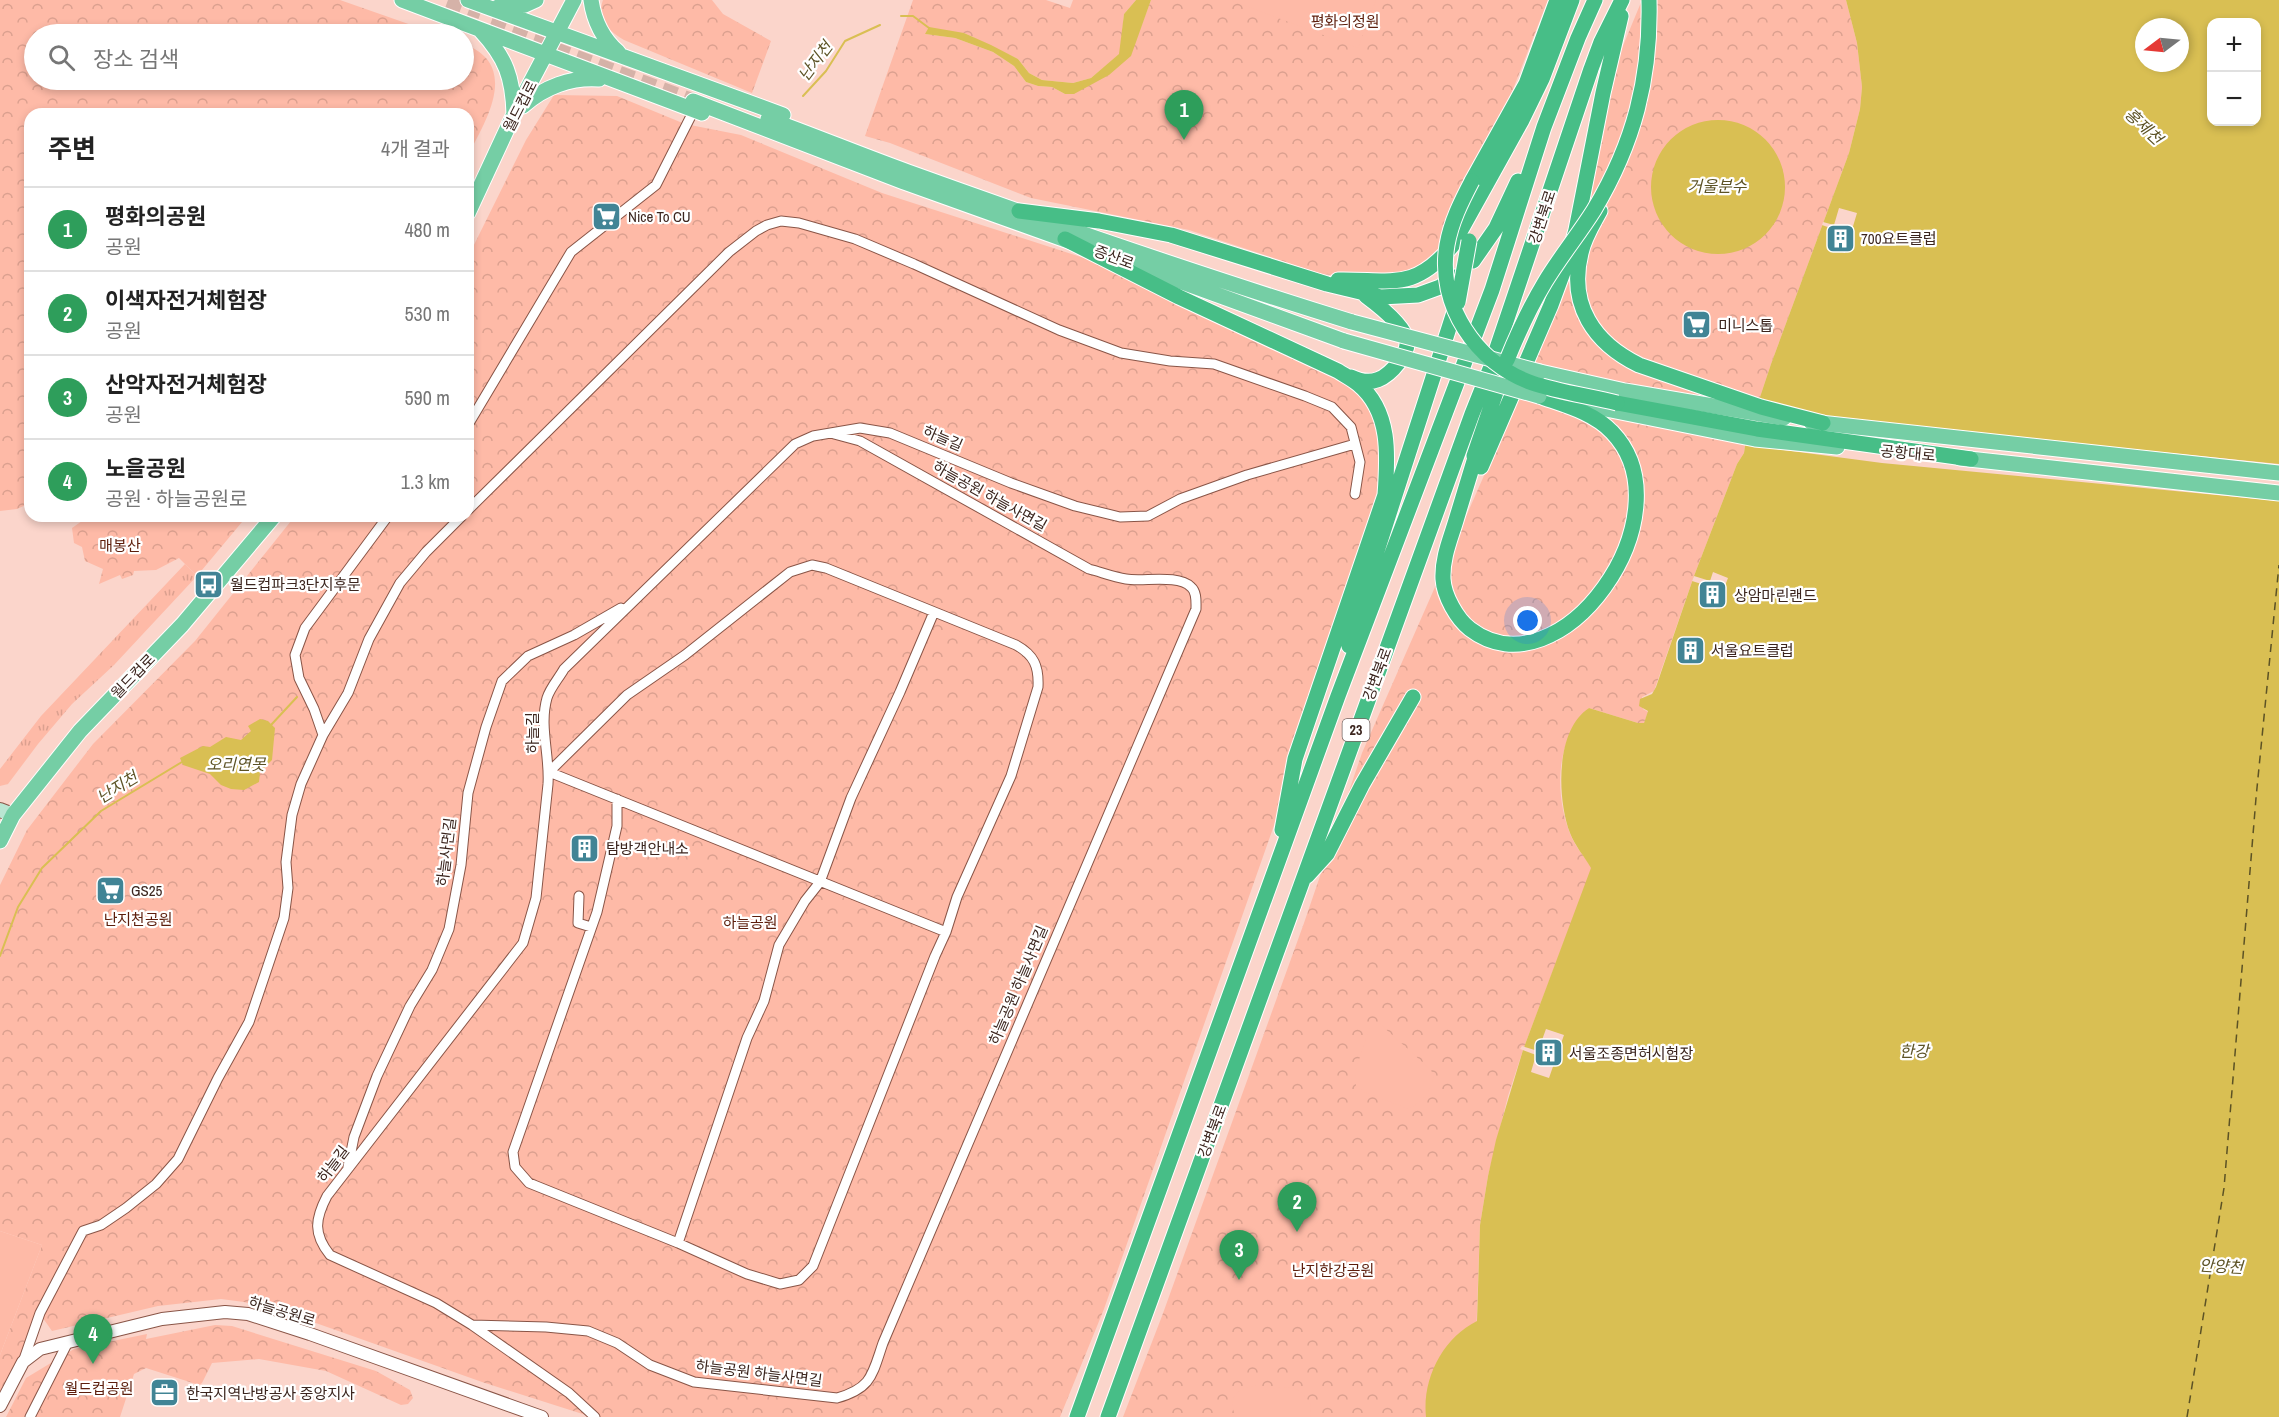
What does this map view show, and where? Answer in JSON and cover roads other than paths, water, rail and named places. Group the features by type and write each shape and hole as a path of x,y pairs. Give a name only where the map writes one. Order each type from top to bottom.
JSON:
{"highway":[{"path":"1557,0 1526,84 1459,207 1447,247 1446,270 1449,293 1465,330 1475,344 1498,365 1533,383 1617,403 1756,429 1971,459"},
{"path":"1601,42 1611,0"},
{"path":"1539,396 1584,412 1611,431 1623,445 1632,468 1636,488 1633,532 1613,577 1591,604 1564,626 1541,640 1519,645 1500,643 1481,638 1463,624 1452,606 1443,582 1443,563 1450,535 1551,305 1568,259 1576,230 1623,0"},
{"name":"강변북로","path":"1108,1417 1420,555 1490,369 1601,42 1623,0"},
{"path":"1648,0 1647,58 1641,96 1623,168 1581,250 1577,274 1580,298 1590,325 1607,346 1622,357 1640,365 1761,407 1822,423"},
{"path":"1317,281 1382,283 1404,280 1424,273 1439,261 1452,246 1584,2"},
{"name":"강변북로","path":"1077,1417 1338,696 1492,290 1544,127 1570,59 1584,2"},
{"path":"1473,261 1496,228 1544,127"},
{"path":"1456,521 1507,360 1528,312 1545,282 1593,211 1615,171 1631,133"},
{"path":"1338,696 1356,616 1458,302 1477,206 1488,181"},
{"path":"1019,211 1099,220 1171,235 1317,281 1381,297 1418,295 1455,277"},
{"path":"1065,240 1179,297 1360,381 1380,380 1390,375 1404,356 1407,342 1404,333 1384,310 1361,292"},
{"path":"1275,874 1295,759 1385,495 1388,456 1386,433 1380,416 1363,388 1338,371"},
{"path":"1420,555 1445,523 1478,448"},
{"path":"1302,883 1327,854 1362,785 1413,697"}],"main road":[{"name":"증산로","path":"402,0 467,24"},
{"path":"474,3 513,7 536,0"},
{"name":"월드컵로","path":"474,200 514,114 574,0"},
{"path":"591,0 602,34 610,45 623,56"},
{"path":"474,3 896,156 905,177"},
{"name":"증산로","path":"474,27 610,80 695,101 905,177 1065,240 1344,341 1539,396"},
{"path":"480,29 499,52 507,68 512,84 514,114"},
{"path":"514,114 537,94 550,87 577,80 610,80"},
{"name":"증산로","path":"905,177 1019,211 1352,322 1540,372"},
{"name":"공항대로","path":"1540,372 1636,393 1759,415 2279,473"},
{"name":"공항대로","path":"1539,396 1755,439 1971,459 2279,494"},
{"name":"월드컵로","path":"0,841 7,813 80,731 182,625 269,522"}],"street":[{"path":"474,415 571,252 656,185 695,101"},
{"path":"474,504 729,252 756,231 781,221 799,223 855,239 1059,330 1121,353 1170,361 1214,364 1332,407 1350,427 1360,462 1355,494"},
{"name":"하늘길","path":"595,1417 569,1393 472,1325 436,1303 330,1255 322,1244 317,1227 319,1213 327,1196 524,943 536,898 549,772 544,738 547,698 564,669 795,444 829,432 860,428 890,433 1011,483 1076,506 1120,517 1148,516 1180,499 1247,475 1355,444"},
{"name":"하늘공원 하늘사면길","path":"472,1325 546,1327 588,1331 617,1343 650,1365 694,1382 837,1398 855,1393 871,1378 888,1332 1196,609 1195,593 1191,586 1185,583 1169,579 1126,579 1089,569 860,441 829,432"},
{"path":"323,735 298,678 295,655 305,628 382,522"},
{"path":"0,1406 23,1362 40,1313 83,1232 101,1225 126,1208 156,1184 178,1159 249,1022 284,918 288,888 286,862 292,815 301,784 323,735 348,693 369,639 400,583 426,552 456,522"},
{"path":"617,799 617,826 597,912 513,1152 515,1167 529,1183 678,1243 747,1274 780,1284 799,1280 813,1266 946,932 961,888 1011,776 1038,687 1039,673 1035,661 1028,652 1016,645 826,568 812,565 790,572 685,655 627,695 549,772 617,799 820,882 946,932"},
{"name":"하늘사면길","path":"348,1169 354,1137 377,1076 410,1006 432,969 449,929 461,865 468,793 502,681 528,656 591,626 637,598"},
{"path":"678,1243 747,1038 764,1001 779,945 820,882 851,798 934,612"},
{"path":"579,896 578,923 591,927"},
{"name":"하늘공원로","path":"23,1362 40,1349 162,1318 225,1312 248,1314 542,1417"},
{"path":"30,1417 68,1342"}],"water":[{"path":"1136,0 1151,0 1131,56 1109,75 1074,94 1065,94 1052,87 1026,82 1014,66 993,52 955,38 925,34 929,27 964,33 1018,59 1029,73 1042,80 1073,83 1091,78 1119,54 1124,14"},
{"name":"한강","path":"1846,0 2279,0 2279,1417 1426,1417 1428,1388 1437,1361 1454,1338 1477,1321 1480,1225 1496,1140 1523,1050 1591,868 1572,838 1563,802 1562,766 1570,732 1578,718 1589,708 1644,723 1648,711 1639,706 1640,699 1652,694 1656,687 1694,576 1737,464 1744,453 1746,439 1771,364 1849,153 1860,109 1862,87 1857,43"},
{"name":"거울분수","path":"1718,120 1744,125 1765,140 1780,161 1785,187 1780,213 1765,234 1744,249 1718,254 1692,249 1671,234 1656,213 1651,187 1656,161 1671,140 1692,125"},
{"name":"오리연못","path":"260,719 268,721 275,728 272,760 260,772 259,782 244,790 231,789 221,785 210,774 183,765 180,758 203,746 210,747 226,737 241,740 251,731 248,726"}],"waterway":[{"name":"난지천","path":"901,16 913,16 929,28"},
{"name":"난지천","path":"803,96 826,71 845,41 880,25"},
{"name":"난지천","path":"271,725 297,697"},
{"name":"난지천","path":"0,956 18,907 42,868 101,811 182,762"}],"tunnel":[{"path":"448,0 481,12"},
{"path":"490,25 693,101"}],"place":[{"name":"평화의공원","path":"1184,140"},
{"name":"Nice To CU","path":"607,216"},
{"name":"700요트클럽","path":"1840,238"},
{"name":"미니스톱","path":"1697,325"},
{"name":"월드컵파크3단지후문","path":"209,584"},
{"name":"상암마린랜드","path":"1713,595"},
{"name":"서울요트클럽","path":"1690,650"},
{"name":"탐방객안내소","path":"585,848"},
{"name":"GS25","path":"110,890"},
{"name":"서울조종면허시험장","path":"1548,1053"},
{"name":"이색자전거체험장","path":"1297,1232"},
{"name":"산악자전거체험장","path":"1239,1280"},
{"name":"노을공원","path":"93,1364"},
{"name":"한국지역난방공사 중앙지사","path":"165,1393"}],"park label":[{"name":"평화의정원","path":"1345,21"},
{"name":"매봉산","path":"120,545"},
{"name":"난지천공원","path":"138,919"},
{"name":"하늘공원","path":"750,922"},
{"name":"난지한강공원","path":"1333,1270"},
{"name":"월드컵공원","path":"99,1388"}],"water label":[{"name":"홍제천","path":"2144,126"},
{"name":"안양천","path":"2221,1266"}]}
